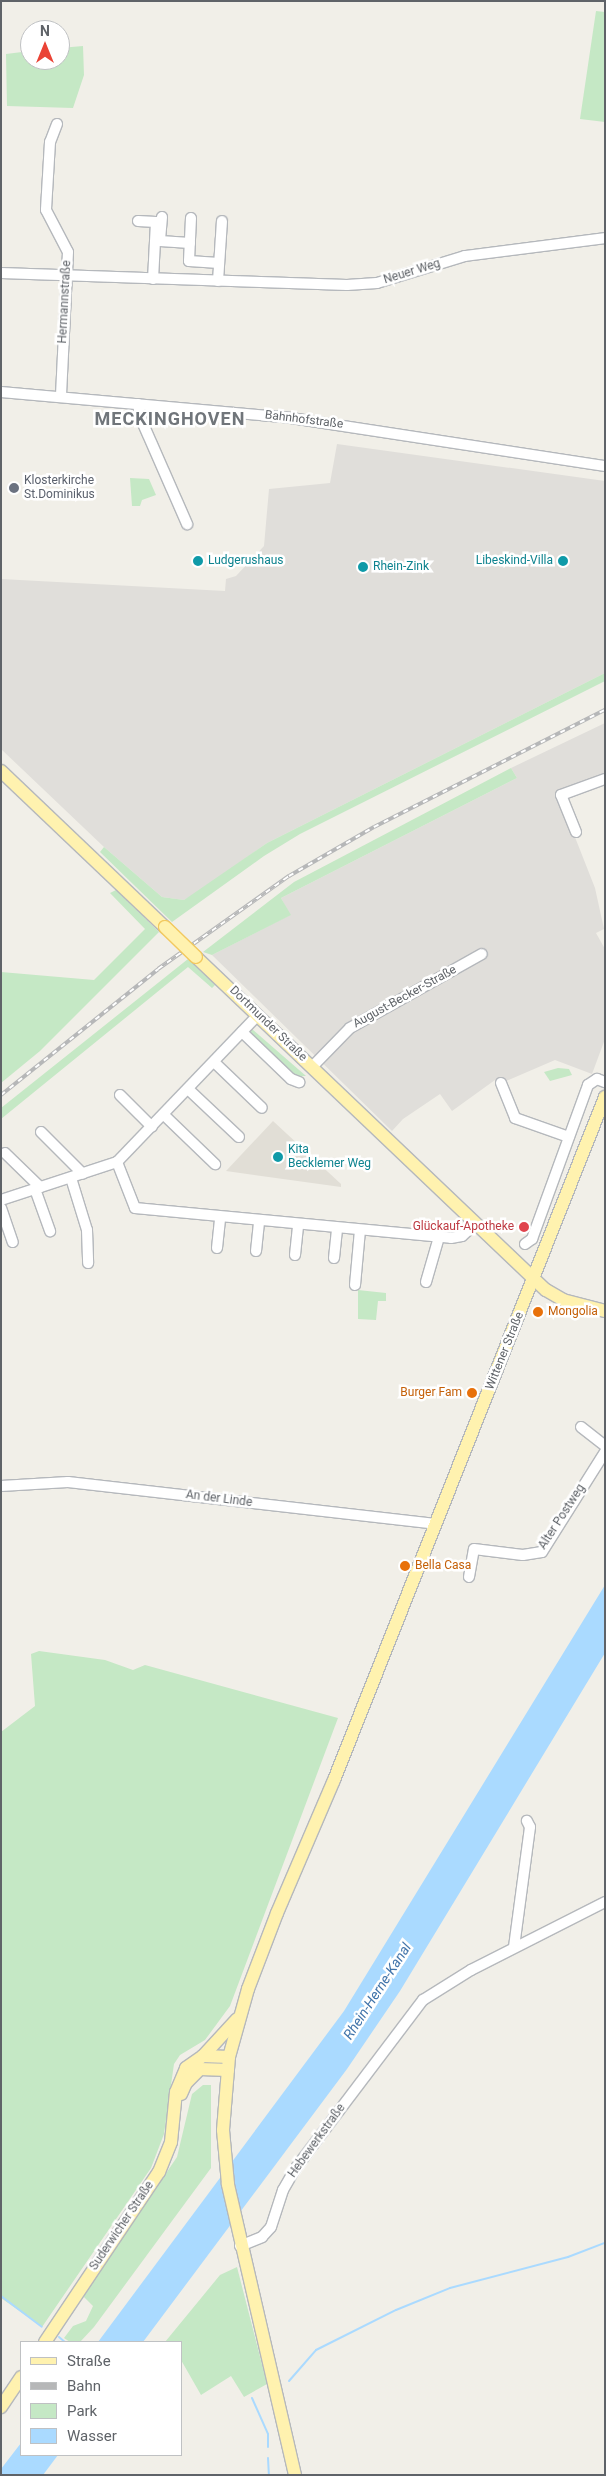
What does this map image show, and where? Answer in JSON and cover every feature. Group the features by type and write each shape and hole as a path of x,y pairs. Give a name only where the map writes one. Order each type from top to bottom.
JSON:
{"main road":[{"name":"Dortmunder Straße","path":"1,771 475,1224 534,1278 563,1300 605,1311"},
{"name":"Wittener Straße","path":"238,2240 224,2154 228,2064 239,2017 277,1913 436,1524 605,1097"},
{"name":"Suderwicher Straße","path":"46,2341 158,2172 171,2142 179,2078 190,2064 203,2056 239,2017"},
{"path":"203,2056 228,2064"},
{"name":"Suderwicher Straße","path":"177,2100 186,2083 200,2069 228,2064"},
{"path":"238,2240 295,2475"},
{"path":"1,2407 20,2378"}],"street":[{"name":"Hermannstraße","path":"57,124 50,142 46,210 66,245 61,397"},
{"path":"153,279 162,217"},
{"path":"192,218 189,261 219,263"},
{"path":"138,221 156,222 158,240"},
{"path":"218,281 222,221"},
{"name":"Neuer Weg","path":"1,273 218,281 377,283 465,256 605,238"},
{"path":"158,240 190,243"},
{"name":"Bahnhofstraße","path":"1,392 344,425 605,466"},
{"path":"138,404 141,419 187,524"},
{"path":"576,832 562,795 605,779"},
{"name":"August-Becker-Straße","path":"312,1067 350,1028 482,954"},
{"path":"1,1200 117,1162 257,1016"},
{"name":"Dortmunder Straße","path":"242,1032 291,1079 300,1082"},
{"path":"214,1062 262,1108"},
{"path":"525,1244 532,1239 588,1085 597,1080 605,1082"},
{"path":"501,1083 515,1118 568,1137"},
{"path":"188,1089 239,1137"},
{"path":"120,1095 152,1127"},
{"path":"164,1115 214,1164"},
{"path":"41,1132 83,1174"},
{"path":"5,1153 37,1188 50,1231"},
{"path":"117,1162 135,1208 439,1237 462,1236 475,1224"},
{"path":"71,1178 87,1230 88,1262"},
{"path":"1,1208 14,1242"},
{"path":"217,1248 220,1217"},
{"path":"256,1251 259,1221"},
{"path":"295,1255 298,1224"},
{"path":"334,1258 337,1228"},
{"path":"356,1285 360,1230"},
{"path":"426,1282 439,1237"},
{"path":"581,1427 605,1446"},
{"name":"Alter Postweg","path":"469,1577 474,1548 523,1555 542,1552 605,1452"},
{"name":"An der Linde","path":"1,1486 68,1482 436,1524"},
{"path":"514,1947 530,1827 527,1821"},
{"name":"Hebewerkstraße","path":"238,2240 262,2237 271,2227 283,2190 295,2169 423,2000 441,1986 605,1902"}],"shaded area":[{"name":"Rhein-Zink","path":"337,444 605,481 605,673 267,843 194,895 184,900 162,897 104,847 1,749 1,579 225,591 226,579 236,576 264,546 269,489 330,483"},
{"path":"605,723 605,775 558,794 595,888 604,929 596,933 605,949 605,1039 592,1074 555,1060 506,1081 495,1080 452,1111 440,1094 403,1119 392,1131 212,955 290,915 281,898 517,778 511,768"},
{"path":"273,1121 341,1184 341,1187 226,1171"}],"green space":[{"path":"596,11 605,12 605,122 580,119"},
{"path":"83,46 84,75 73,108 7,106 6,54 20,52 20,70 70,70 70,47"},
{"path":"130,478 149,479 156,495 142,500 140,506 132,506"},
{"path":"605,673 605,681 300,834 264,856 172,922 100,852 104,847 162,897 184,900 267,843"},
{"path":"511,768 517,778 281,898 291,915 212,955 203,952 294,882"},
{"path":"116,890 159,932 40,1051 1,1083 1,972 94,980 145,929 110,893"},
{"path":"188,959 215,985 212,988 188,967 1,1119 1,1108"},
{"path":"252,1029 306,1076 295,1076 249,1033"},
{"path":"558,1068 569,1069 572,1075 550,1081 544,1072"},
{"path":"358,1290 386,1293 386,1301 378,1301 376,1320 358,1319"},
{"path":"39,1651 105,1660 133,1670 145,1665 338,1718 230,2006 205,2040 180,2055 174,2064 164,2134 151,2168 42,2327 1,2298 1,1732 35,1706 31,1654"},
{"path":"203,2085 211,2085 211,2168 94,2327 81,2341 68,2341 64,2338 73,2326 86,2321 93,2306 83,2296 177,2157 192,2094"},
{"path":"237,2267 267,2384 244,2397 231,2376 201,2395 182,2362 182,2341 166,2341 220,2275"}],"water":[{"name":"Rhein-Herne-Kanal","path":"605,1585 605,1653 400,1991 347,2069 144,2341 99,2341 344,2011"},
{"path":"20,2444 20,2456 57,2456 43,2475 1,2475 1,2469"}],"waterway":[{"path":"289,2381 316,2350 396,2310 450,2288 568,2257 605,2243"},
{"path":"1,2296 42,2327"},
{"path":"59,2337 64,2341"},
{"path":"252,2398 268,2434 268,2447"},
{"path":"268,2458 269,2475"}],"railway":[{"path":"1,1095 158,969 289,876 374,827 605,710"}],"place":[{"name":"Klosterkirche St.Dominikus","path":"14,488"},
{"name":"Ludgerushaus","path":"198,561"},
{"name":"Libeskind-Villa","path":"563,561"},
{"name":"Rhein-Zink","path":"363,567"},
{"name":"Kita Becklemer Weg","path":"278,1157"},
{"name":"Glückauf-Apotheke","path":"524,1227"},
{"name":"Mongolia","path":"538,1312"},
{"name":"Burger Fam","path":"472,1393"},
{"name":"Bella Casa","path":"405,1566"}],"district":[{"name":"MECKINGHOVEN","path":"170,419"}]}
